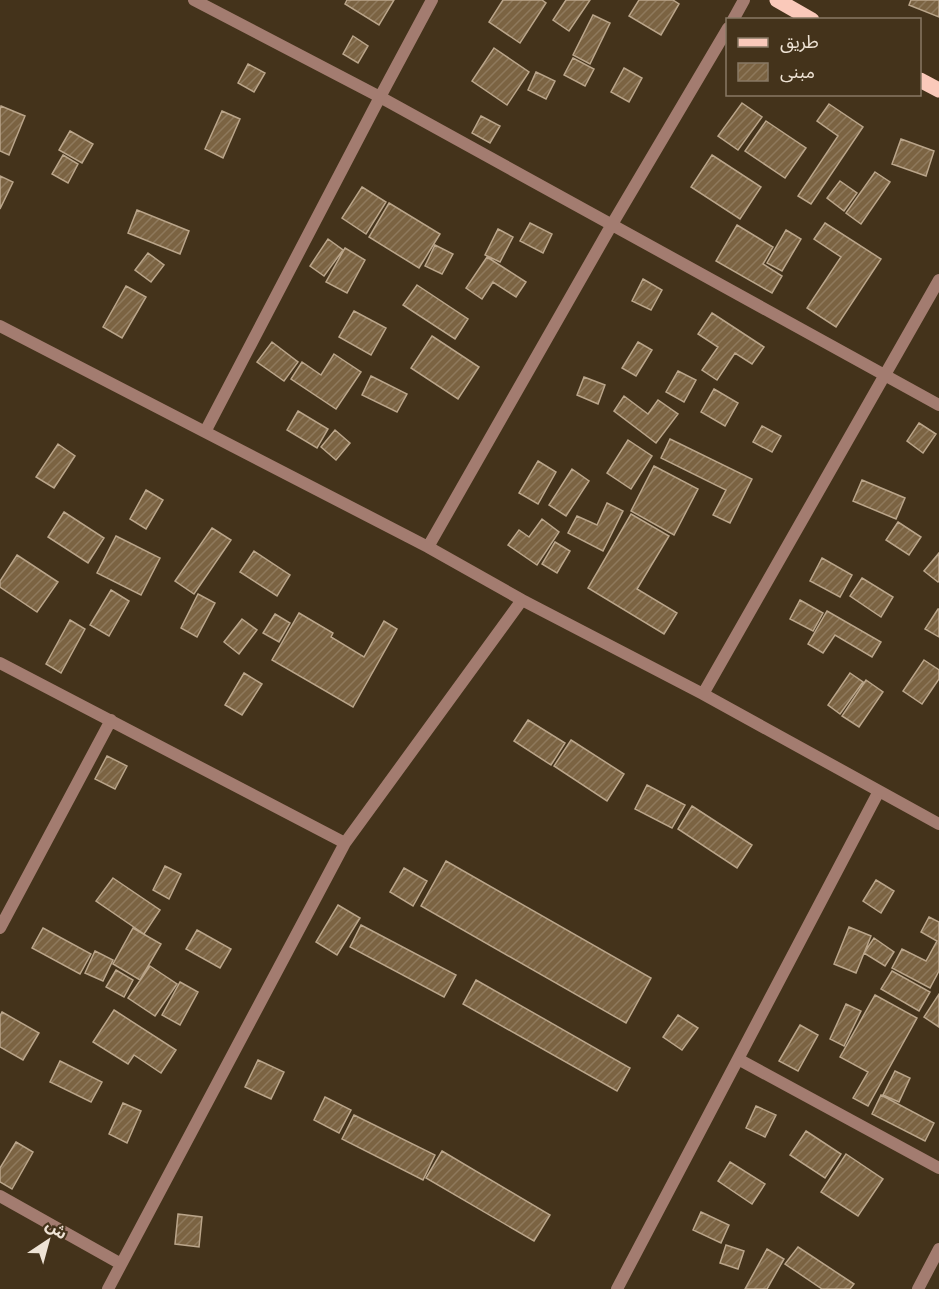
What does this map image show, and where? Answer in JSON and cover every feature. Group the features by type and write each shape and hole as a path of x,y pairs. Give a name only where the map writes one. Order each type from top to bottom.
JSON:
{"main road":[{"path":"777,0 808,18"},
{"path":"921,81 939,90"}],"street":[{"path":"194,0 380,97 939,405"},
{"path":"205,432 432,0"},
{"path":"734,18 744,0"},
{"path":"428,547 611,226 726,31"},
{"path":"703,694 939,280"},
{"path":"0,326 428,547 522,600 703,694 939,824"},
{"path":"108,1289 345,843 522,600"},
{"path":"0,663 345,843"},
{"path":"2,920 111,720"},
{"path":"617,1289 879,791"},
{"path":"738,1059 939,1168"},
{"path":"0,1196 121,1264"},
{"path":"918,1289 939,1249"}],"building":[{"path":"347,0 394,0 379,25 345,4"},
{"path":"503,0 542,0 546,3 520,43 489,22"},
{"path":"566,0 590,0 569,31 553,20"},
{"path":"639,0 673,0 679,4 661,35 629,16"},
{"path":"911,0 939,0 939,17 909,5"},
{"path":"593,15 610,23 590,64 573,55"},
{"path":"353,36 368,46 358,63 343,54"},
{"path":"494,48 529,72 507,105 472,81"},
{"path":"573,58 594,69 585,86 564,75"},
{"path":"248,64 265,73 254,92 238,83"},
{"path":"624,68 642,78 629,102 611,92"},
{"path":"536,72 555,81 546,99 528,90"},
{"path":"742,103 762,117 738,150 718,136"},
{"path":"829,104 863,127 811,204 798,196 838,136 817,121"},
{"path":"1,106 25,116 9,155 0,151"},
{"path":"222,111 240,119 223,158 205,149"},
{"path":"481,116 500,126 490,143 472,133"},
{"path":"766,121 806,148 785,178 745,151"},
{"path":"70,131 93,144 82,163 59,150"},
{"path":"901,139 934,151 926,176 892,164"},
{"path":"63,155 78,164 68,183 52,174"},
{"path":"712,155 761,187 740,219 691,187"},
{"path":"875,172 890,182 861,224 846,213"},
{"path":"0,176 13,182 0,209"},
{"path":"840,181 857,193 844,211 827,198"},
{"path":"362,187 386,202 366,234 342,218"},
{"path":"389,203 440,234 419,268 369,237"},
{"path":"137,210 189,231 180,254 128,233"},
{"path":"530,223 552,234 543,253 520,241"},
{"path":"825,223 881,259 836,327 807,308 841,257 814,239"},
{"path":"737,225 773,247 763,264 782,276 772,293 716,261"},
{"path":"498,229 513,237 500,262 485,255"},
{"path":"786,230 801,239 782,271 767,263"},
{"path":"328,239 343,250 324,276 310,266"},
{"path":"435,245 453,254 442,274 425,266"},
{"path":"345,248 365,260 347,293 326,282"},
{"path":"148,253 164,265 151,282 135,270"},
{"path":"487,257 526,282 516,297 493,282 482,299 466,288"},
{"path":"643,279 662,290 651,310 632,301"},
{"path":"417,285 468,319 455,339 403,305"},
{"path":"126,286 146,297 122,338 103,327"},
{"path":"354,311 386,328 371,355 339,337"},
{"path":"712,313 764,347 752,364 735,353 717,380 702,370 718,347 698,334"},
{"path":"432,336 479,367 458,399 411,368"},
{"path":"272,342 298,362 284,381 257,362"},
{"path":"638,342 652,350 636,376 622,368"},
{"path":"334,354 361,372 336,409 291,379 302,362 321,375"},
{"path":"678,371 696,380 684,402 666,392"},
{"path":"371,376 407,394 397,412 362,395"},
{"path":"584,377 605,385 598,404 577,395"},
{"path":"714,389 738,403 725,426 701,412"},
{"path":"624,396 648,414 658,400 678,414 656,443 614,411"},
{"path":"298,411 328,429 317,448 287,430"},
{"path":"919,423 936,434 923,453 907,441"},
{"path":"762,426 781,436 772,452 753,442"},
{"path":"335,430 350,443 336,460 321,447"},
{"path":"670,439 752,479 730,523 713,515 726,490 661,458"},
{"path":"628,440 652,456 631,489 607,473"},
{"path":"58,444 75,456 54,488 36,477"},
{"path":"538,461 556,472 538,504 519,493"},
{"path":"654,466 698,489 674,535 631,511"},
{"path":"572,469 589,481 566,516 549,505"},
{"path":"862,480 905,498 896,519 853,501"},
{"path":"146,490 163,500 146,529 130,519"},
{"path":"607,503 623,511 603,551 568,533 577,516 597,525"},
{"path":"64,512 104,538 88,563 48,537"},
{"path":"631,514 669,536 637,589 677,613 664,634 588,588"},
{"path":"542,519 559,532 537,565 508,545 519,530 529,537"},
{"path":"898,522 921,537 909,555 886,540"},
{"path":"212,528 231,540 194,594 175,581"},
{"path":"116,536 160,558 141,595 97,573"},
{"path":"555,542 570,551 557,573 542,564"},
{"path":"254,551 290,575 277,596 240,572"},
{"path":"939,553 939,581 938,582 924,571"},
{"path":"17,555 58,582 37,612 0,587 0,581"},
{"path":"822,558 852,575 840,597 810,581"},
{"path":"862,578 893,597 881,617 850,596"},
{"path":"111,590 129,601 109,636 90,625"},
{"path":"198,594 215,603 197,637 181,628"},
{"path":"800,600 823,613 813,631 790,619"},
{"path":"939,609 939,637 925,629"},
{"path":"827,611 881,642 872,657 835,635 823,653 808,644"},
{"path":"299,613 333,633 331,637 364,657 384,621 397,629 353,707 272,660"},
{"path":"275,614 290,623 279,642 263,633"},
{"path":"242,619 257,630 239,654 224,642"},
{"path":"70,620 85,629 61,673 46,664"},
{"path":"924,660 939,670 939,679 922,704 903,691"},
{"path":"244,673 262,684 242,715 225,705"},
{"path":"850,673 863,682 840,714 828,705"},
{"path":"866,680 883,692 859,727 842,716"},
{"path":"528,720 565,743 551,765 514,741"},
{"path":"571,740 624,774 607,801 554,766"},
{"path":"107,756 127,766 115,789 95,779"},
{"path":"647,785 685,805 672,828 635,809"},
{"path":"692,806 752,845 737,868 678,829"},
{"path":"446,861 651,978 626,1023 421,906"},
{"path":"165,866 181,874 169,899 153,890"},
{"path":"404,868 427,881 413,906 390,892"},
{"path":"113,878 160,910 144,934 96,901"},
{"path":"876,880 894,891 881,913 863,901"},
{"path":"338,905 360,918 337,955 316,942"},
{"path":"929,917 939,922 939,971 930,988 892,968 902,949 926,961 937,941 921,932"},
{"path":"361,925 456,975 444,997 350,947"},
{"path":"849,927 871,936 856,973 834,964"},
{"path":"43,928 91,954 80,974 32,948"},
{"path":"133,928 161,944 140,980 113,964"},
{"path":"197,930 231,949 220,968 186,949"},
{"path":"874,938 894,952 885,966 864,953"},
{"path":"95,951 113,960 103,981 85,973"},
{"path":"150,966 177,984 155,1016 128,998"},
{"path":"116,970 133,980 124,997 106,987"},
{"path":"892,971 930,992 919,1011 881,989"},
{"path":"476,980 630,1068 617,1091 463,1004"},
{"path":"180,982 198,992 180,1025 162,1015"},
{"path":"939,994 939,1027 924,1017"},
{"path":"875,995 917,1018 868,1106 853,1098 868,1072 840,1057"},
{"path":"846,1004 861,1011 844,1046 830,1039"},
{"path":"114,1010 176,1050 161,1073 134,1055 128,1064 93,1042"},
{"path":"2,1012 39,1033 23,1060 0,1047"},
{"path":"678,1015 698,1028 682,1050 663,1037"},
{"path":"800,1025 818,1035 798,1071 779,1061"},
{"path":"258,1060 284,1072 271,1099 245,1087"},
{"path":"60,1061 102,1082 91,1102 50,1082"},
{"path":"895,1071 910,1078 899,1102 883,1095"},
{"path":"881,1095 934,1123 925,1141 872,1114"},
{"path":"325,1097 351,1110 339,1133 314,1120"},
{"path":"123,1103 141,1111 127,1143 109,1134"},
{"path":"756,1106 776,1115 765,1137 746,1128"},
{"path":"354,1115 435,1155 423,1180 342,1139"},
{"path":"806,1131 841,1154 825,1178 790,1155"},
{"path":"16,1142 33,1152 12,1189 0,1182 0,1168"},
{"path":"442,1151 550,1215 534,1241 426,1178"},
{"path":"846,1154 883,1179 858,1216 821,1192"},
{"path":"730,1162 765,1184 752,1204 718,1181"},
{"path":"701,1212 729,1225 721,1243 693,1230"},
{"path":"178,1214 202,1217 199,1247 175,1244"},
{"path":"726,1245 744,1251 738,1269 720,1263"},
{"path":"798,1247 854,1284 850,1289 822,1289 785,1264"},
{"path":"767,1249 784,1259 767,1289 745,1289"}]}
